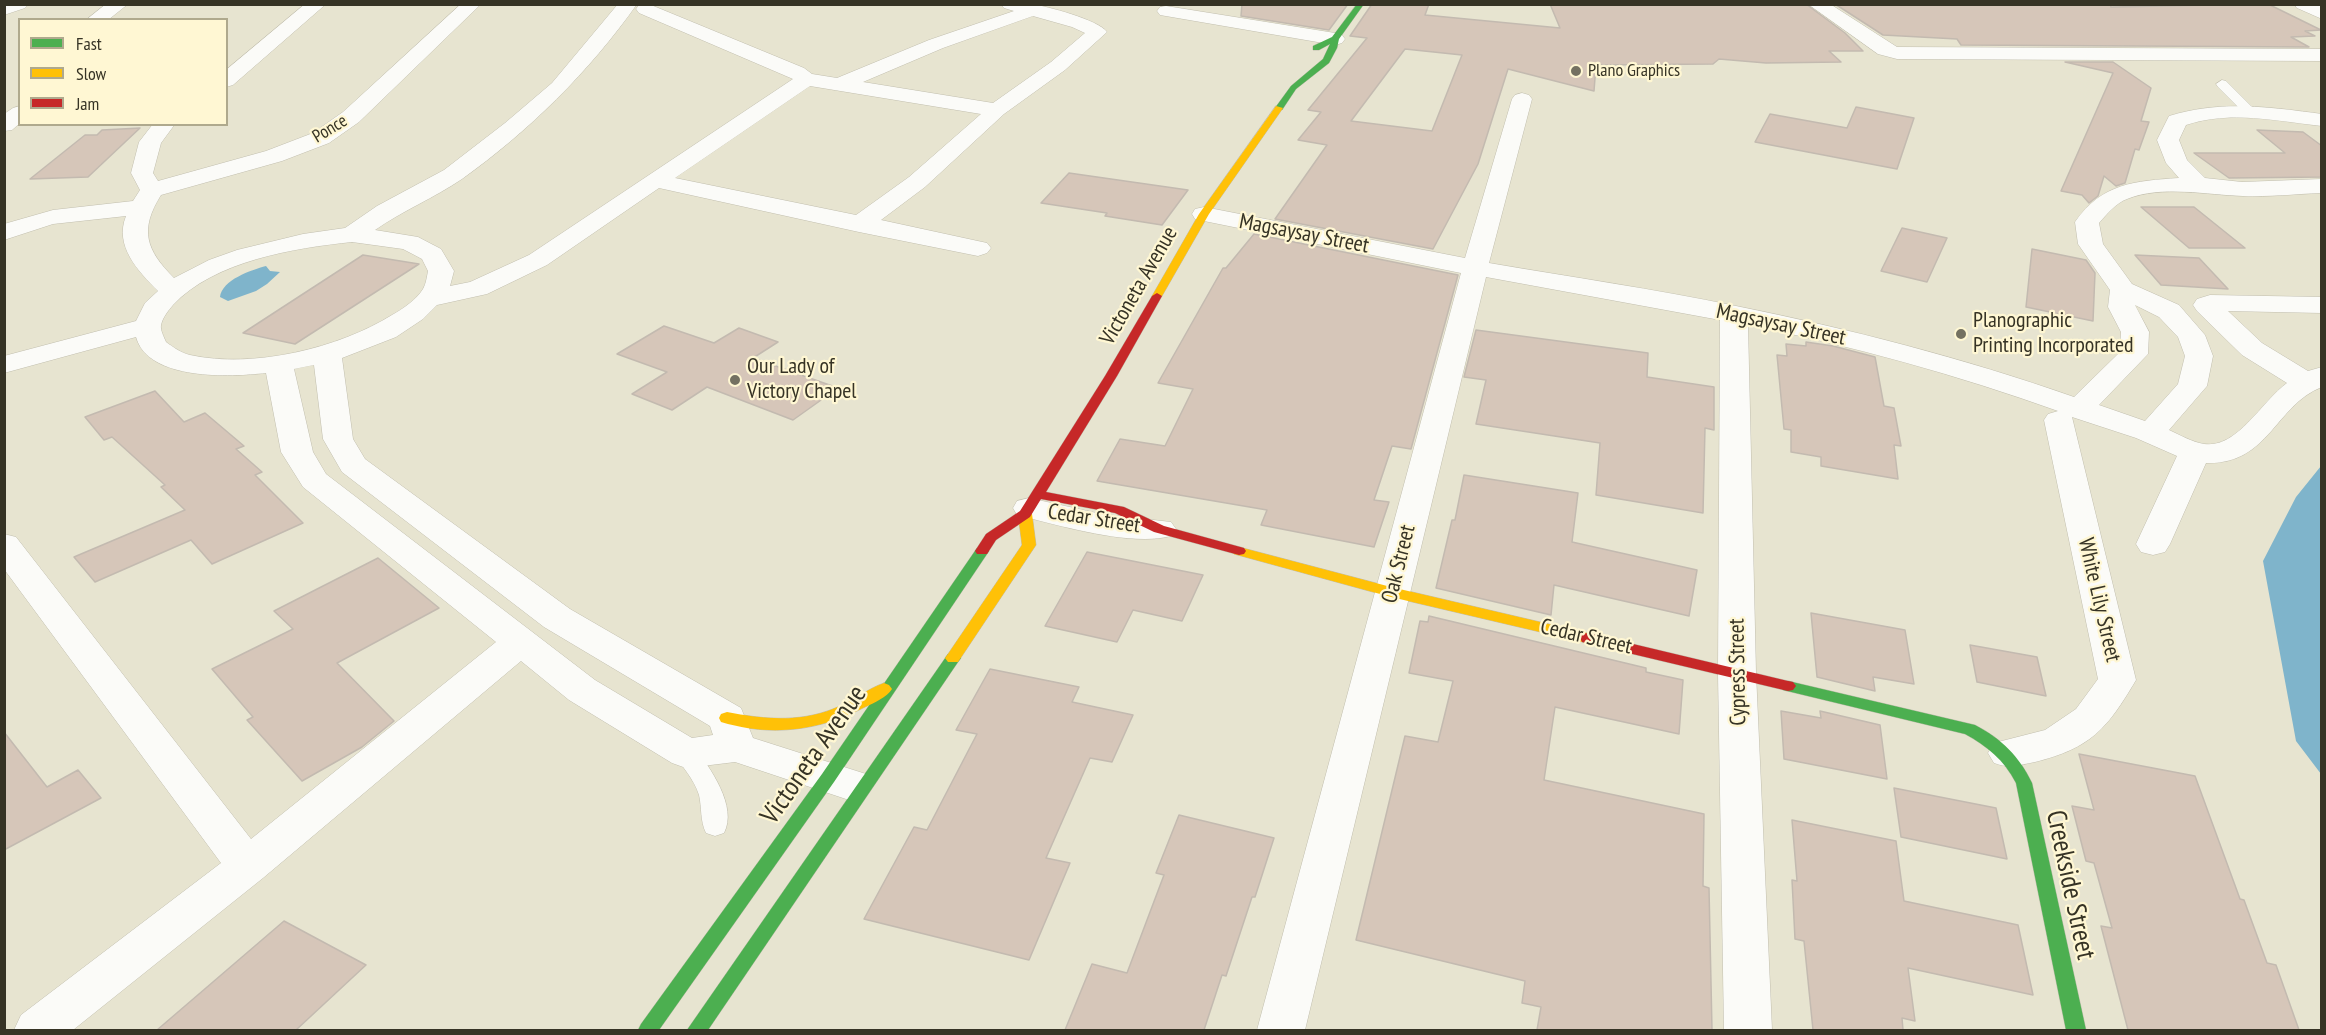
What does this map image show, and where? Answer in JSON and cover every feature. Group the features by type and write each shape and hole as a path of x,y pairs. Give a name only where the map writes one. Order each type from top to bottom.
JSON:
{"main road":[{"name":"Victoneta Avenue","path":"1308,53 1335,39 1361,4"},
{"name":"Victoneta Avenue","path":"697,1030 847,784 893,683 991,537 1031,505 1111,376 1204,214 1296,84 1326,62 1334,51 1335,39"},
{"path":"1296,84 1297,64"},
{"name":"Victoneta Avenue","path":"648,1030 847,784 1029,545 1031,505"},
{"name":"Cedar Street","path":"1159,529 1391,592 1970,729 1993,740 2008,753"},
{"path":"732,732 815,722 859,707 893,683"},
{"name":"Creekside Street","path":"2008,753 2024,783 2076,1030"}],"street":[{"path":"4,10 19,4"},
{"path":"98,18 119,4"},
{"path":"228,79 317,4"},
{"name":"Ponce","path":"133,188 274,156 321,138 351,117 472,4"},
{"path":"1817,4 1885,50 1897,53 2322,55"},
{"path":"2303,4 2322,14"},
{"path":"841,83 1020,8 1079,23 1098,32 1058,66 997,110 941,162 859,225"},
{"path":"352,235 386,211 452,175 513,128 559,87 638,9 797,72 806,79 997,110"},
{"path":"1166,10 1335,39"},
{"path":"427,299 478,288 538,260 806,79"},
{"name":"Oak Street","path":"1281,1030 1391,592 1475,268 1522,99"},
{"path":"2198,184 2177,163 2168,140 2177,122 2197,113 2249,111 2322,120"},
{"path":"4,125 18,114"},
{"path":"163,126 150,142 133,188 134,242 144,262 173,291"},
{"path":"657,181 978,248"},
{"path":"2151,434 2167,412 2192,386 2199,356 2192,335 2169,311 2123,290 2091,244 2087,222 2103,204 2120,193 2198,184 2242,189 2322,186"},
{"path":"4,233 35,222 62,216 133,188"},
{"path":"62,216 133,188"},
{"name":"Magsaysay Street","path":"1204,214 1475,268 1731,313 1935,361 2068,414 2151,434 2195,452 2214,454 2239,446 2313,379"},
{"path":"352,235 409,242 432,254 441,271 435,292 412,314 375,336 327,353 279,364 225,367 181,361 153,347 147,326 155,308 173,291 205,271 245,255 289,243 352,235"},
{"path":"2068,414 2099,390 2134,354 2135,333 2121,307 2123,290"},
{"path":"2313,379 2252,349 2206,305 2210,303 2322,305"},
{"name":"Cypress Street","path":"1731,313 1735,329 1737,673 1748,1030"},
{"path":"4,365 147,326"},
{"path":"327,353 338,439 353,465 556,618 732,732 847,784"},
{"path":"279,364 297,452 314,480 366,523 582,690 686,753 732,732"},
{"name":"White Lily Street","path":"2008,753 2056,742 2090,719 2117,680 2068,414"},
{"path":"2153,544 2195,452"},
{"path":"366,523 404,505"},
{"name":"Cedar Street","path":"1031,505 1101,524 1159,529"},
{"path":"4,545 248,866"},
{"path":"38,1030 248,866 520,642"}],"lane":[{"path":"2222,84 2249,111"},
{"path":"686,753 705,778 714,802 715,826"}],"water":[{"path":"266,266 270,271 280,272 267,284 256,291 228,301 220,297 231,281 245,273"},
{"path":"2321,466 2321,774 2296,741 2263,561 2296,497"}],"building":[{"path":"1242,4 1348,4 1329,30 1241,16"},
{"path":"1372,4 1429,4 1425,15 1560,28 1550,4 1806,4 1845,33 1863,51 1829,51 1841,62 1766,63 1719,59 1713,64 1596,65 1594,91 1508,69 1478,164 1433,249 1275,219 1327,145 1298,140 1321,112 1308,110 1367,38 1350,36","holes":["1405,49 1462,55 1432,131 1351,121"]},
{"path":"1835,4 2110,4 2111,7 2268,4 2321,30 2305,31 2315,36 2291,37 2309,47 1961,45 1957,39 1883,35"},
{"path":"2065,62 2113,62 2151,88 2141,121 2149,122 2139,150 2135,149 2125,183 2116,186 2104,176 2098,196 2089,203 2082,195 2061,191 2113,73"},
{"path":"1856,107 1914,118 1897,169 1755,142 1770,114 1847,128"},
{"path":"140,128 88,177 30,179 85,135 97,135 102,130"},
{"path":"2257,130 2303,132 2322,146 2322,177 2229,178 2194,153 2285,153"},
{"path":"1069,173 1188,190 1162,225 1105,216 1107,213 1041,203"},
{"path":"2141,207 2194,207 2245,248 2189,248"},
{"path":"1902,228 1947,238 1927,282 1881,271"},
{"path":"1254,234 1458,275 1411,449 1392,446 1374,500 1389,502 1374,547 1261,525 1267,510 1097,481 1120,439 1165,446 1193,389 1158,383 1223,268 1226,268"},
{"path":"2032,249 2086,260 2095,273 2093,321 2026,307"},
{"path":"363,255 419,264 295,344 243,333"},
{"path":"2135,255 2199,258 2228,289 2161,285"},
{"name":"Our Lady of Victory Chapel","path":"664,326 714,343 739,328 778,342 753,358 838,388 793,420 707,387 672,410 632,394 667,372 617,354"},
{"path":"1476,330 1648,353 1647,377 1714,387 1714,430 1705,428 1703,513 1596,495 1600,443 1476,424 1486,380 1464,377"},
{"path":"1806,342 1833,346 1875,357 1884,406 1894,408 1901,446 1894,445 1898,479 1821,466 1821,457 1791,452 1791,430 1784,429 1777,355 1787,356 1786,344 1806,346"},
{"path":"155,391 184,422 205,413 244,446 236,449 262,472 255,475 303,523 212,564 191,540 95,582 74,557 185,510 161,487 165,485 112,437 104,440 85,417"},
{"path":"1464,475 1578,493 1572,542 1697,570 1689,616 1554,585 1551,615 1436,588 1452,520 1455,520"},
{"path":"1087,552 1203,575 1182,621 1133,610 1117,642 1045,626"},
{"path":"378,558 439,608 337,663 394,721 362,747 302,781 247,720 253,717 212,669 293,629 274,611"},
{"path":"1811,613 1905,630 1914,684 1873,677 1875,691 1817,677"},
{"path":"1429,616 1646,668 1646,672 1683,680 1679,734 1555,707 1544,780 1704,814 1703,886 1709,888 1712,1030 1537,1030 1541,1007 1522,1003 1525,981 1356,940 1405,736 1438,742 1453,681 1409,673 1420,621 1428,622"},
{"path":"1970,645 2037,657 2046,696 1977,682"},
{"path":"990,669 1079,687 1072,702 1133,715 1112,762 1090,758 1046,858 1070,863 1029,960 864,919 914,827 927,830 977,734 956,730"},
{"path":"1781,711 1821,718 1820,711 1880,725 1887,779 1784,759"},
{"path":"4,732 47,787 78,770 101,798 4,850"},
{"path":"2079,754 2195,776 2240,899 2244,900 2267,963 2276,965 2299,1030 2128,1030 2101,926 2112,928 2094,863 2086,861 2072,806 2094,810"},
{"path":"1894,788 1996,808 2007,859 1901,837"},
{"path":"1179,815 1274,838 1255,897 1252,897 1226,976 1222,975 1204,1030 1065,1030 1092,964 1127,973 1164,875 1156,873"},
{"path":"1792,820 1896,841 1904,901 2018,925 2033,995 1908,968 1915,1021 1902,1018 1903,1030 1813,1030 1804,941 1795,939 1792,880 1797,881"},
{"path":"284,921 366,965 296,1030 157,1030"}],"traffic: fast":[{"path":"1316,48 1335,39 1361,4"},
{"path":"1279,108 1293,87 1326,61 1335,39"},
{"path":"648,1030 828,778 982,551"},
{"path":"697,1030 953,658"},
{"path":"1788,686 1969,729 1987,739 2008,757 2024,783 2076,1030"}],"traffic: slow":[{"path":"1157,296 1204,214 1279,108"},
{"path":"953,658 1029,545 1025,514"},
{"path":"1239,551 1391,592 1587,638"},
{"path":"727,718 771,724 809,722 846,711 884,689"}],"traffic: jam":[{"path":"982,551 991,537 1025,514 1111,376 1157,296"},
{"path":"1038,494 1119,510 1159,529 1239,551"},
{"path":"1587,638 1788,686"}],"place":[{"name":"Plano Graphics","path":"1576,71"},
{"name":"Planographic Printing Incorporated","path":"1961,334"},
{"name":"Our Lady of Victory Chapel","path":"735,380"}]}
